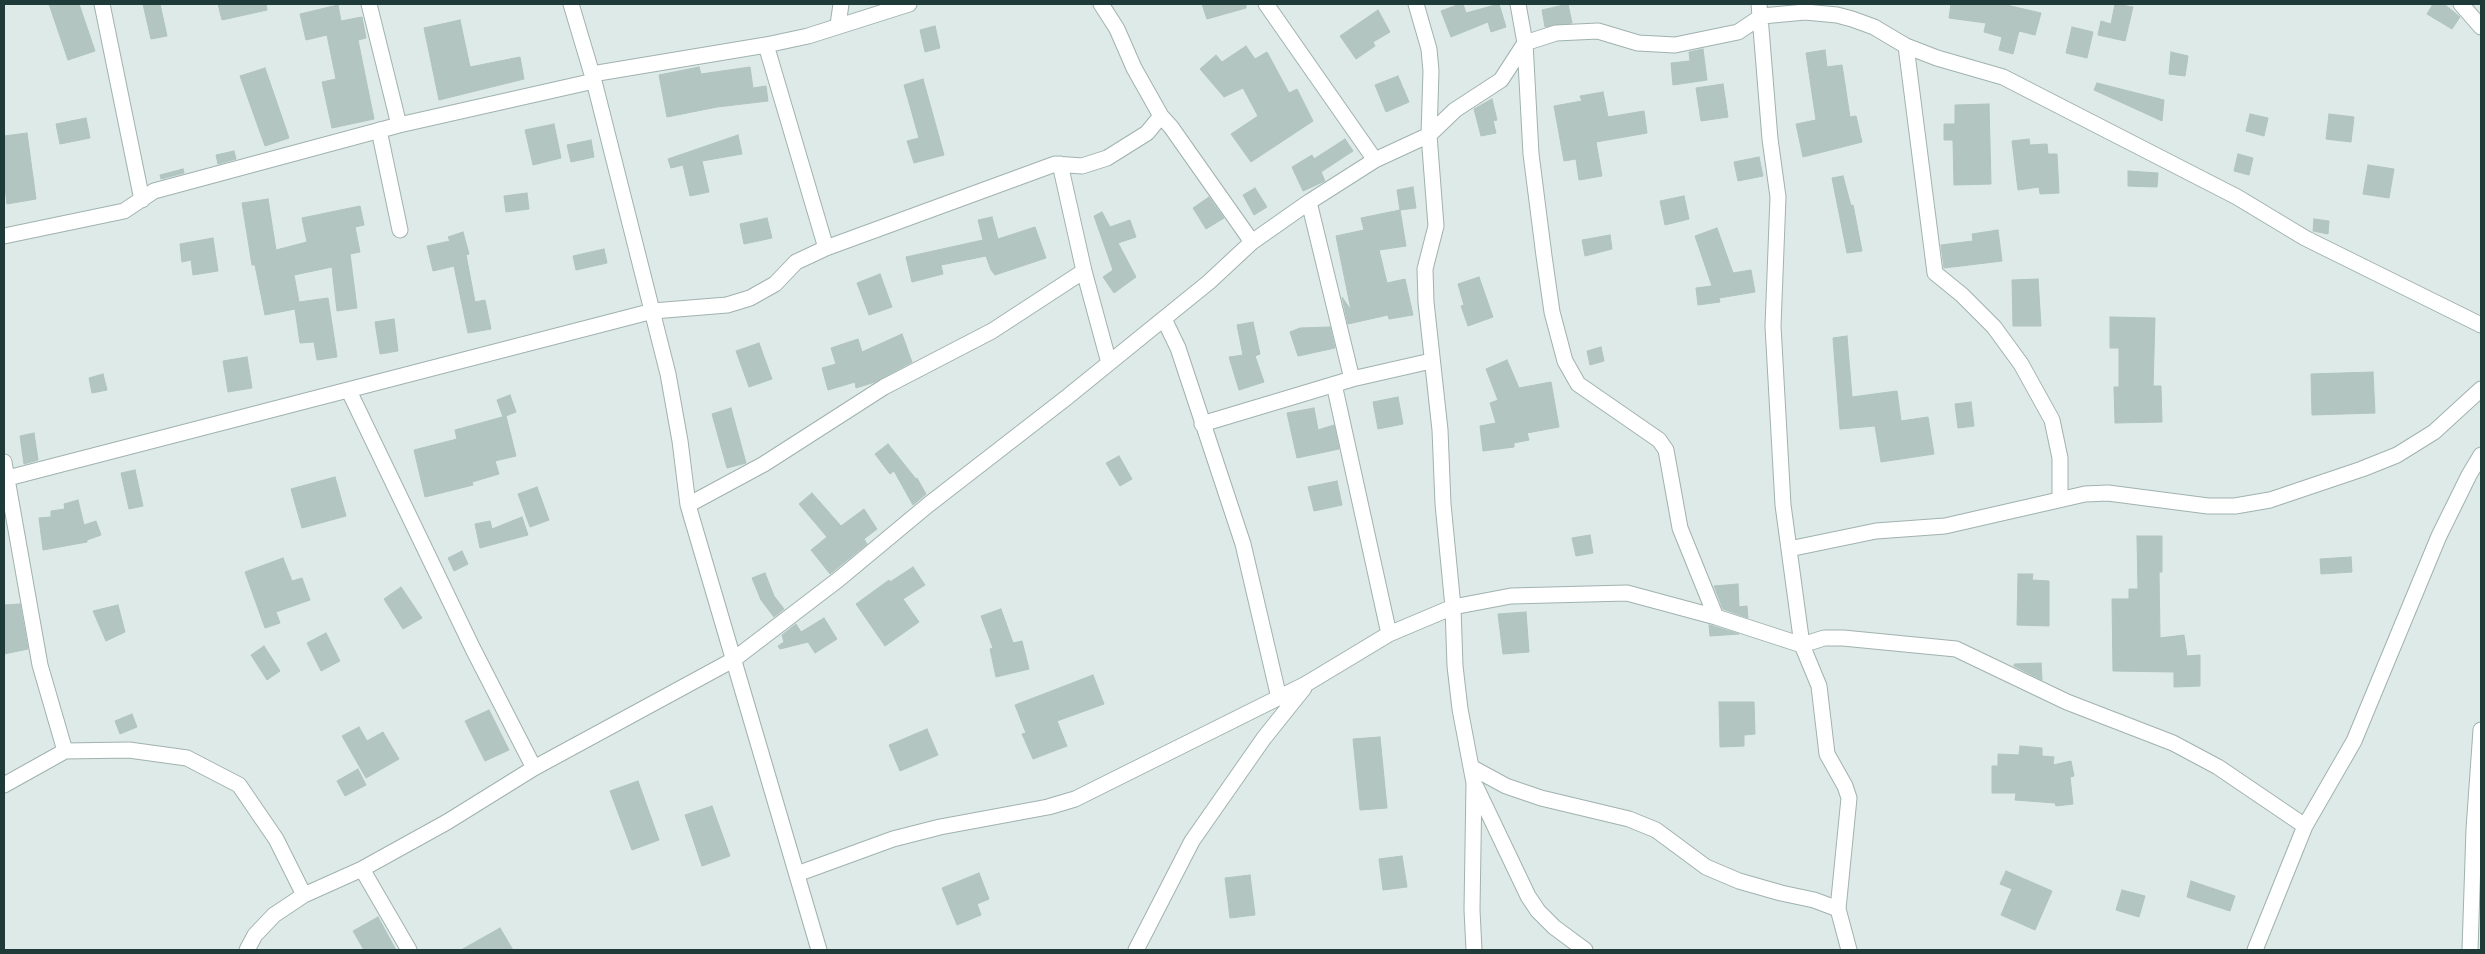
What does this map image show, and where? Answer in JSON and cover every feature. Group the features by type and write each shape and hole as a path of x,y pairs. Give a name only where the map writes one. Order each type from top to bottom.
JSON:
{"street":[{"path":"102,4 142,200"},
{"path":"369,4 399,125"},
{"path":"571,4 593,77 653,311 674,406 688,506 819,950"},
{"path":"838,25 841,4"},
{"path":"4,236 124,211 154,191 379,130 593,77 808,36 909,4"},
{"path":"1101,4 1117,29 1134,68 1161,116 1171,127 1252,242"},
{"path":"1266,4 1375,160"},
{"path":"1416,4 1430,49 1432,92 1429,135 1436,226 1425,270 1426,302 1440,430 1442,504 1453,607 1459,700 1474,783 1472,910 1474,950"},
{"path":"1518,4 1525,43 1531,154 1540,228 1552,312 1565,361 1569,372 1578,384 1659,440 1666,450 1680,528 1716,617"},
{"path":"2460,4 2481,27"},
{"path":"1759,10 1770,139 1778,197 1773,326 1783,505 1802,645 1819,686 1827,754 1845,786 1849,798 1838,909 1849,950"},
{"path":"247,950 254,935 274,915 304,895 362,869 446,822 534,768 733,660 839,579 928,505 1164,319 1252,242 1309,202 1375,160 1429,135 1455,110 1501,80 1525,43 1556,33 1598,31 1638,44 1675,45 1738,32 1759,10 1837,15 1874,27 1906,46 1937,58 2003,76 2237,197 2305,238 2481,325"},
{"path":"766,45 826,248"},
{"path":"1906,46 1935,273 1962,295 1994,327 2021,364 2052,420 2060,458 2060,498"},
{"path":"5,479 653,311 727,305 750,298 775,284 796,262 826,248 1060,164 1082,166 1107,158 1147,133 1161,116"},
{"path":"379,130 400,230"},
{"path":"1060,164 1084,271 1109,363"},
{"path":"1309,202 1352,379"},
{"path":"688,506 764,464 884,387 992,331 1084,271"},
{"path":"1164,319 1178,348 1243,544 1279,698"},
{"path":"1202,424 1352,379 1431,361"},
{"path":"1334,384 1389,634"},
{"path":"1789,549 1876,531 1944,526 2060,498 2085,494 2108,493 2208,506 2235,506 2270,500 2362,470 2397,455 2434,432 2481,389"},
{"path":"349,391 473,649 534,768"},
{"path":"2255,950 2305,826 2354,741 2439,536 2481,455"},
{"path":"4,462 5,479 40,665 65,751"},
{"path":"797,874 893,839 940,827 1075,799 1226,726 1306,684 1389,634 1453,607 1511,596 1627,593 1716,617 1802,645 1824,638 1843,638 1956,649 2067,702 2173,744 2218,767 2305,826"},
{"path":"1136,950 1192,841 1264,738 1306,684"},
{"path":"2470,950 2474,829 2481,730"},
{"path":"4,786 65,751 129,750 187,758 239,785 276,839 304,895"},
{"path":"1471,768 1506,786 1541,798 1629,819 1656,830 1706,867 1739,881 1814,900 1838,909"},
{"path":"1474,783 1528,896 1538,911 1554,927 1585,950"},
{"path":"362,869 409,950"}],"building":[{"path":"49,4 79,4 95,51 68,60"},
{"path":"143,4 160,4 167,36 151,39"},
{"path":"218,4 266,4 267,10 222,20"},
{"path":"1202,4 1246,4 1246,8 1207,19"},
{"path":"1463,4 1466,13 1499,4 1506,27 1491,32 1488,22 1451,37 1441,11"},
{"path":"1568,4 1572,23 1545,27 1542,10"},
{"path":"1951,4 2002,4 2041,13 2035,35 2019,31 2013,54 1999,50 2002,37 1984,32 1986,23 1949,18"},
{"path":"2115,4 2133,7 2125,41 2098,35 2101,21 2111,24"},
{"path":"2433,4 2444,4 2460,17 2452,29 2427,14"},
{"path":"338,5 341,21 362,17 366,38 358,40 374,119 332,128 322,82 336,79 327,35 306,40 300,14"},
{"path":"1378,10 1390,32 1373,42 1375,46 1356,59 1340,36"},
{"path":"460,20 470,67 520,57 524,79 439,100 424,28"},
{"path":"935,26 940,48 925,52 920,30"},
{"path":"2072,27 2093,32 2087,58 2066,53"},
{"path":"1246,46 1255,59 1267,52 1289,93 1297,89 1313,121 1251,162 1231,134 1258,116 1243,88 1224,97 1200,69 1216,55 1222,62"},
{"path":"1703,49 1707,80 1673,85 1671,63 1690,61 1689,52"},
{"path":"1825,50 1827,67 1842,65 1850,117 1856,116 1862,142 1803,157 1796,124 1816,120 1806,53"},
{"path":"2171,52 2188,56 2185,76 2169,74"},
{"path":"699,67 701,74 750,67 753,88 766,86 768,101 717,107 667,117 659,75"},
{"path":"265,68 289,138 265,146 240,76"},
{"path":"1398,76 1409,102 1386,112 1375,85"},
{"path":"923,79 944,155 914,163 907,141 919,138 904,85"},
{"path":"2097,83 2164,100 2162,121 2094,90"},
{"path":"1723,84 1728,117 1701,121 1696,88"},
{"path":"1603,92 1608,117 1644,111 1647,133 1596,142 1602,176 1579,180 1576,159 1564,161 1554,106 1582,101 1580,96"},
{"path":"1492,99 1497,120 1493,121 1496,133 1481,136 1474,109"},
{"path":"1989,104 1991,184 1954,185 1953,140 1944,140 1944,124 1955,124 1955,105"},
{"path":"2250,114 2268,118 2264,136 2246,131"},
{"path":"2329,114 2354,117 2351,142 2326,139"},
{"path":"86,118 90,138 60,144 56,124"},
{"path":"554,124 561,158 533,165 525,130"},
{"path":"27,133 36,199 7,204 4,180 4,136"},
{"path":"738,135 742,154 702,161 709,192 690,196 683,165 671,168 668,159"},
{"path":"1345,139 1353,151 1321,172 1325,181 1303,191 1292,167 1312,155 1314,159"},
{"path":"2029,139 2030,145 2047,144 2048,154 2057,154 2059,193 2040,194 2039,187 2018,190 2012,141"},
{"path":"591,140 594,157 571,162 567,145"},
{"path":"234,151 236,159 218,164 216,155"},
{"path":"2238,154 2253,158 2249,175 2234,171"},
{"path":"1759,157 1763,176 1738,181 1734,162"},
{"path":"2368,165 2394,169 2389,198 2363,194"},
{"path":"183,169 184,173 161,179 160,175"},
{"path":"2128,171 2158,173 2157,187 2128,186"},
{"path":"1843,176 1851,206 1853,205 1862,251 1847,253 1832,178"},
{"path":"1413,187 1416,208 1400,210 1397,190"},
{"path":"1255,188 1267,207 1254,215 1243,195"},
{"path":"527,193 529,209 506,212 504,196"},
{"path":"1684,196 1689,219 1665,225 1660,201"},
{"path":"1209,197 1224,218 1206,229 1193,208"},
{"path":"268,199 276,250 307,242 302,218 360,206 364,225 355,227 360,252 350,254 357,308 337,311 332,267 294,275 299,302 328,298 337,357 317,360 314,342 300,343 295,309 265,315 255,265 252,265 242,203"},
{"path":"1400,210 1406,246 1379,250 1387,283 1405,279 1413,315 1389,319 1388,315 1348,324 1342,297 1351,310 1336,236 1364,230 1361,218"},
{"path":"1102,212 1110,227 1130,220 1136,237 1118,243 1136,277 1114,293 1103,277 1113,270 1094,216"},
{"path":"992,217 998,239 1035,227 1046,258 995,275 986,256 941,265 943,274 912,282 906,257 983,240 978,220"},
{"path":"767,218 772,238 744,244 740,224"},
{"path":"2314,219 2329,221 2328,234 2313,231"},
{"path":"1717,228 1733,273 1751,270 1755,292 1719,298 1720,302 1698,305 1696,288 1712,286 1695,236"},
{"path":"1998,230 2002,261 1944,268 1941,245 1973,241 1972,234"},
{"path":"463,232 469,254 466,255 475,302 485,300 491,329 468,333 454,266 433,271 427,246 450,241 448,237"},
{"path":"1610,235 1612,249 1585,256 1582,240"},
{"path":"213,238 218,271 193,275 191,260 182,262 180,244"},
{"path":"604,249 607,263 576,270 573,256"},
{"path":"880,274 892,307 869,315 857,283"},
{"path":"1479,277 1493,317 1468,326 1461,306 1464,305 1458,284"},
{"path":"2038,279 2041,326 2013,326 2012,280"},
{"path":"2110,317 2155,318 2153,386 2161,386 2162,422 2115,423 2114,387 2119,387 2119,348 2110,348"},
{"path":"394,319 398,351 380,354 375,322"},
{"path":"1253,322 1260,354 1255,356 1264,382 1239,390 1229,357 1243,355 1237,325"},
{"path":"1330,327 1335,348 1298,356 1290,332 1300,328"},
{"path":"902,334 912,362 875,382 856,388 855,382 828,390 822,368 836,364 831,348 858,339 862,352"},
{"path":"1847,336 1852,397 1897,391 1901,421 1928,417 1934,454 1881,462 1875,426 1840,429 1833,338"},
{"path":"759,343 772,379 749,387 736,351"},
{"path":"1601,347 1604,361 1590,365 1587,351"},
{"path":"247,357 252,388 228,392 223,361"},
{"path":"1507,360 1519,388 1551,382 1559,427 1527,433 1529,440 1514,443 1514,447 1483,451 1480,426 1496,423 1490,403 1498,400 1486,369"},
{"path":"2373,372 2375,413 2312,415 2311,374"},
{"path":"103,374 107,390 92,393 89,378"},
{"path":"510,395 516,412 503,417 497,400"},
{"path":"1398,397 1403,424 1378,429 1373,402"},
{"path":"1971,402 1974,426 1958,428 1955,404"},
{"path":"731,408 746,463 727,468 712,414"},
{"path":"1314,408 1318,430 1334,425 1339,449 1297,458 1287,413"},
{"path":"506,416 516,456 495,461 499,474 472,482 473,485 425,497 414,450 457,439 455,430"},
{"path":"34,433 38,460 24,464 20,436"},
{"path":"888,444 917,478 926,494 913,505 894,471 890,474 875,454"},
{"path":"1119,456 1132,479 1120,486 1106,463"},
{"path":"135,470 143,506 129,509 121,473"},
{"path":"335,477 346,516 302,528 291,489"},
{"path":"1337,481 1342,505 1314,511 1308,487"},
{"path":"537,487 549,520 530,527 518,494"},
{"path":"812,493 841,526 864,509 877,529 864,539 867,544 830,574 811,550 827,537 799,504"},
{"path":"78,500 84,525 96,521 101,535 87,540 87,542 43,550 39,518 51,517 51,511 65,509 64,504"},
{"path":"522,517 528,535 480,548 475,524 490,521 492,529"},
{"path":"1590,535 1593,553 1576,556 1572,538"},
{"path":"2137,536 2162,536 2162,572 2159,572 2160,638 2184,635 2187,656 2200,655 2200,686 2174,687 2174,672 2113,671 2112,599 2129,599 2129,589 2138,589"},
{"path":"462,551 468,564 454,571 448,558"},
{"path":"2351,557 2352,572 2321,574 2320,559"},
{"path":"283,558 292,581 302,578 310,600 276,612 280,623 265,628 245,572"},
{"path":"913,567 925,585 903,599 919,622 885,646 856,604 889,580 890,582"},
{"path":"765,573 774,596 784,609 774,617 761,600 752,578"},
{"path":"2018,574 2033,574 2032,580 2049,581 2049,626 2017,625"},
{"path":"1738,584 1739,607 1747,606 1748,618 1723,609 1714,586"},
{"path":"401,587 422,618 403,629 384,599"},
{"path":"20,604 28,649 4,654 4,605"},
{"path":"118,605 125,632 106,641 93,611"},
{"path":"1001,609 1013,643 1022,641 1029,669 996,677 990,649 993,648 981,616"},
{"path":"1526,612 1529,652 1503,654 1498,614"},
{"path":"824,618 837,639 815,653 808,642 780,649 778,646 784,642 782,635 796,624 801,632"},
{"path":"1709,625 1713,626 1739,634 1710,636"},
{"path":"326,633 340,661 321,671 307,643"},
{"path":"264,646 280,671 267,680 251,655"},
{"path":"2041,663 2042,680 2014,666 2014,664"},
{"path":"1093,675 1104,704 1057,721 1067,746 1033,759 1022,734 1026,733 1015,705"},
{"path":"1719,702 1754,702 1755,734 1744,735 1744,746 1720,747"},
{"path":"489,710 509,750 485,761 465,721"},
{"path":"132,714 137,727 120,734 115,721"},
{"path":"359,727 367,741 383,732 399,759 366,778 342,736"},
{"path":"927,729 938,755 900,771 889,745"},
{"path":"1380,737 1387,808 1360,810 1353,739"},
{"path":"2020,746 2042,748 2042,756 2054,757 2053,765 2071,761 2074,776 2070,777 2073,804 2056,806 2055,803 2015,800 2016,793 1992,793 1992,766 1998,766 1998,754 2019,755"},
{"path":"358,769 366,785 345,796 337,781"},
{"path":"638,781 659,840 632,850 610,791"},
{"path":"712,806 730,856 702,866 685,815"},
{"path":"1402,856 1407,887 1383,890 1379,859"},
{"path":"2006,871 2052,891 2035,930 2001,915 2012,889 2000,884"},
{"path":"979,873 989,899 977,904 981,915 957,925 942,888"},
{"path":"1250,875 1255,915 1230,918 1225,878"},
{"path":"2191,881 2235,896 2230,911 2187,897"},
{"path":"2122,890 2145,896 2139,917 2116,910"},
{"path":"378,917 396,950 364,950 353,931"},
{"path":"500,928 513,950 461,950"}]}
